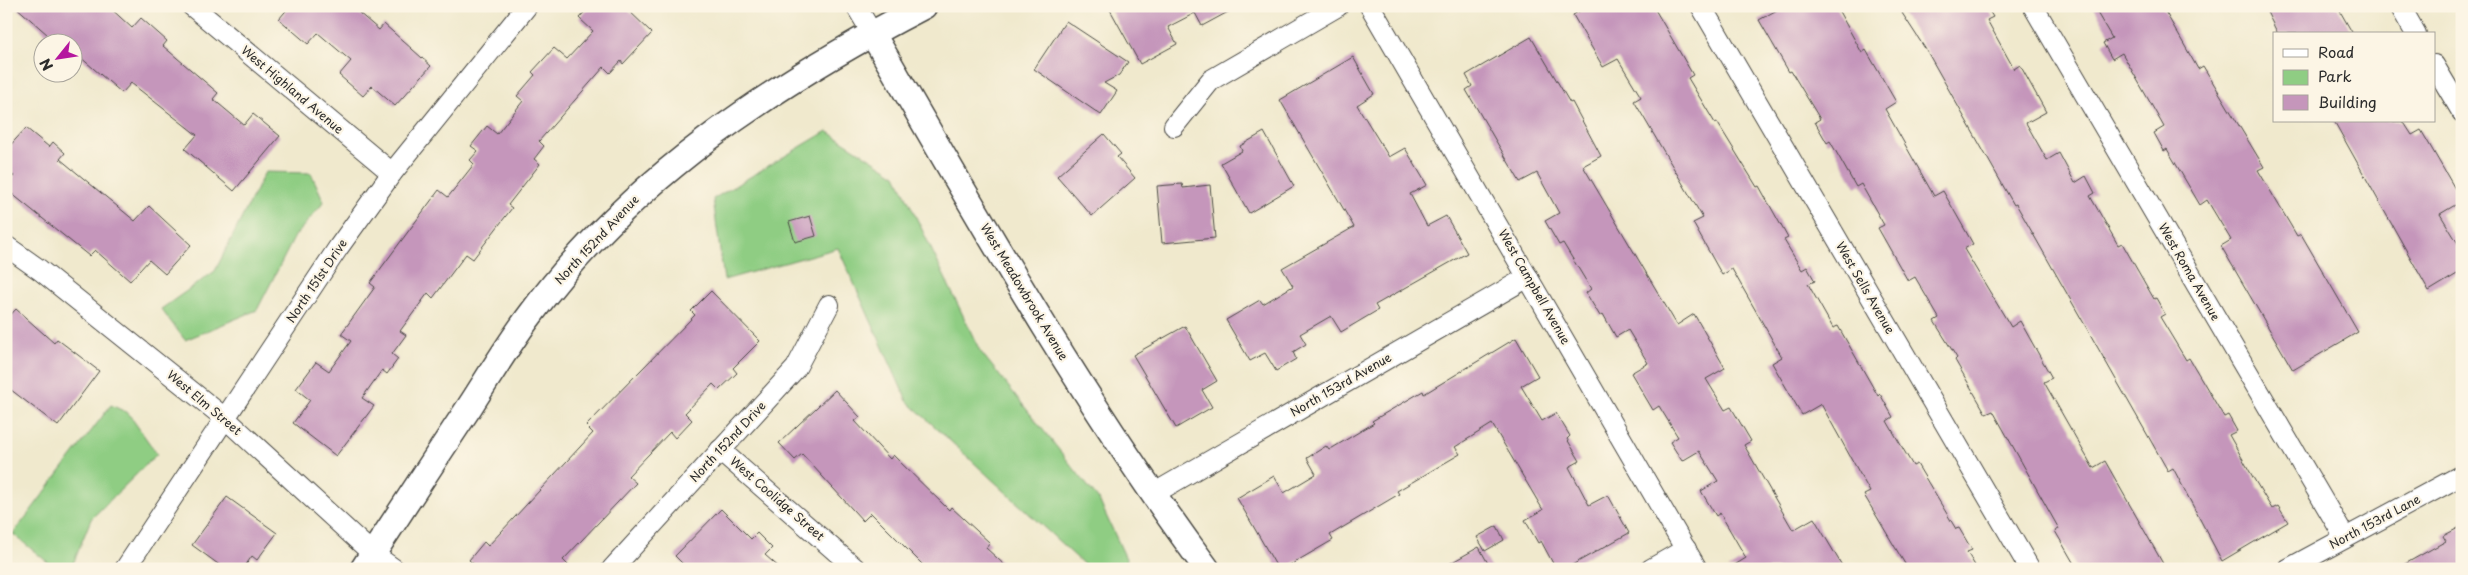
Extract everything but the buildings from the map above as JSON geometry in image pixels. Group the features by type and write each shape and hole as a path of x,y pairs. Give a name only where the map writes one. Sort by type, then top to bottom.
{"street":[{"name":"West Highland Avenue","path":"192,6 392,173"},
{"name":"North 151st Drive","path":"125,569 338,248 392,173 528,6"},
{"name":"West Meadowbrook Avenue","path":"856,6 1027,301 1153,494 1207,569"},
{"name":"North 152nd Avenue","path":"368,561 531,314 612,221 642,192 697,147 768,96 872,33 924,6"},
{"path":"1174,126 1211,80 1338,6"},
{"name":"West Campbell Avenue","path":"1370,6 1697,569"},
{"name":"West Sells Avenue","path":"1701,6 2030,569"},
{"name":"West Roma Avenue","path":"2032,6 2345,538"},
{"path":"2400,6 2415,32"},
{"path":"2436,68 2462,112"},
{"name":"West Elm Street","path":"6,246 40,270 226,419 368,561 394,569"},
{"name":"North 153rd Avenue","path":"1153,494 1528,277"},
{"name":"North 152nd Drive","path":"612,569 796,368 829,305"},
{"name":"West Coolidge Street","path":"720,450 856,569"},
{"name":"North 153rd Lane","path":"2288,569 2462,475"},
{"path":"1651,569 1686,549"}],"green space":[{"path":"827,131 896,175 980,351 1099,500 1128,563 1117,569 1089,569 907,401 838,248 724,280 713,199"},
{"path":"265,172 311,173 324,202 295,236 257,310 185,340 161,309 215,271"},
{"path":"111,405 128,413 157,454 91,519 71,569 56,569 13,534"}]}
